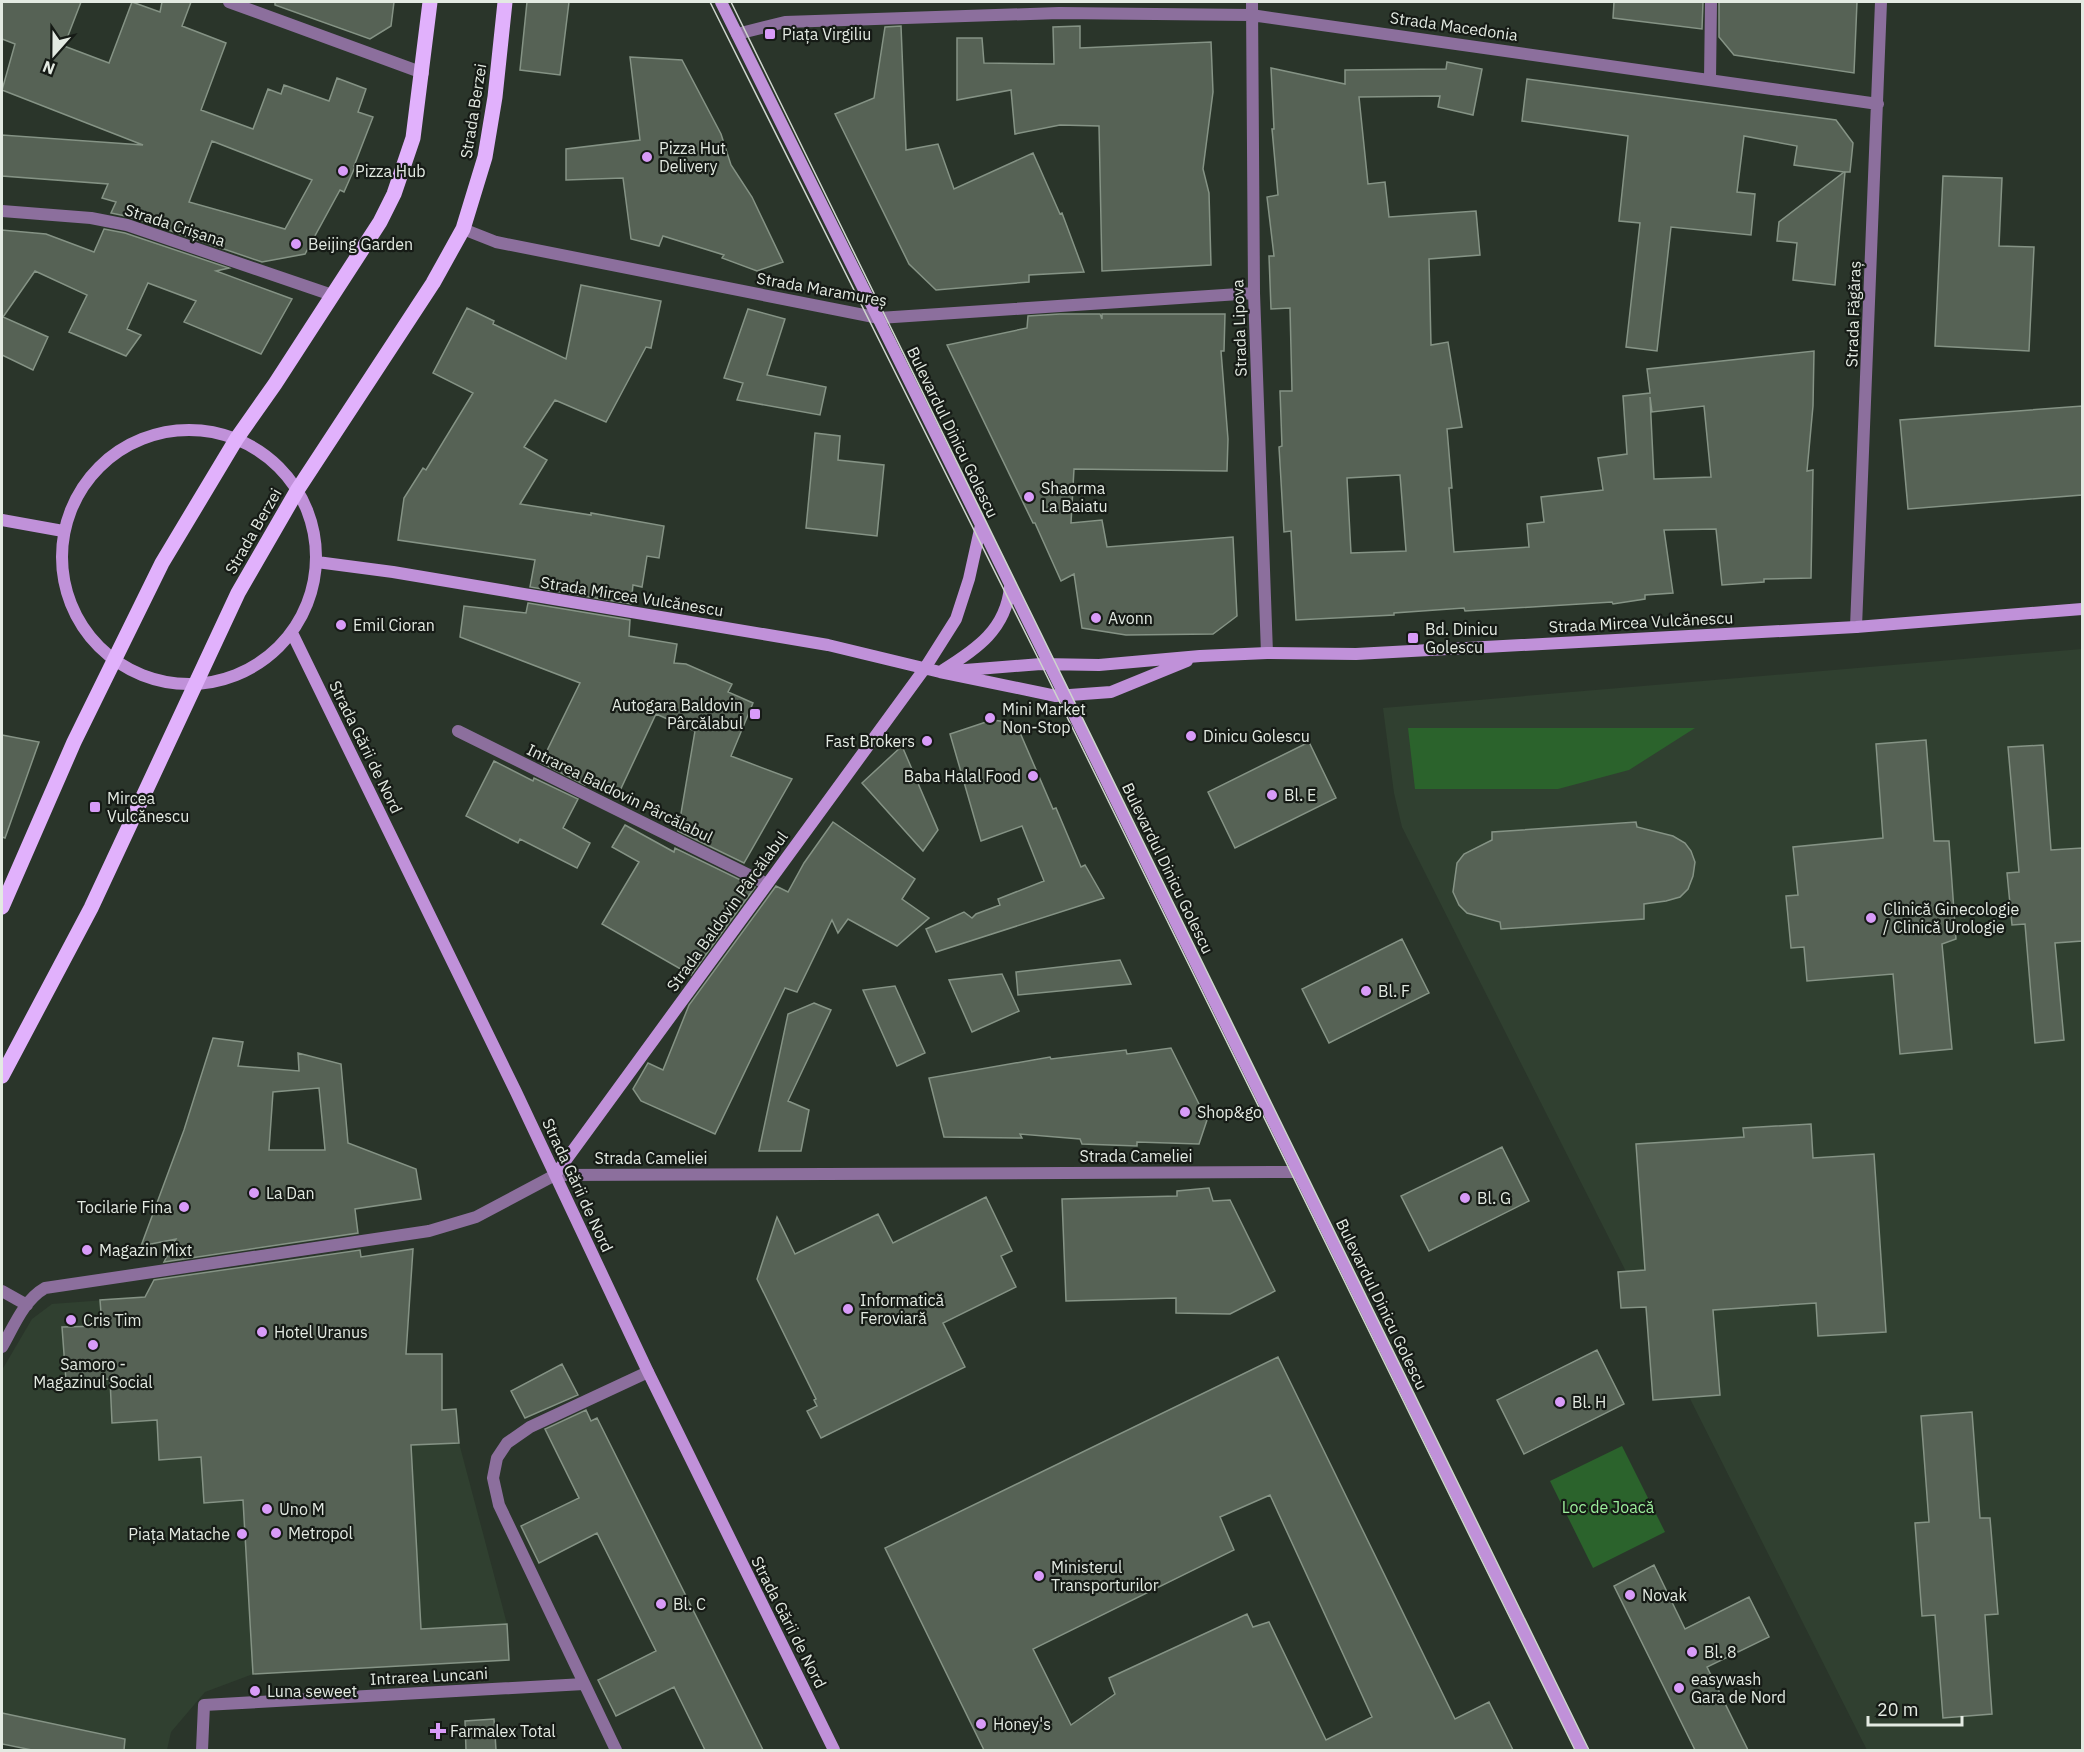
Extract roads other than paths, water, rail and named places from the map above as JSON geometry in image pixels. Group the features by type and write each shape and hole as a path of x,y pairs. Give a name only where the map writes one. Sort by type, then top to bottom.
{"main road":[{"path":"2,908 74,742 162,564 237,438 275,384 380,222 394,194 413,138 423,73 430,2"},
{"name":"Strada Berzei","path":"2,1076 91,908 238,593 298,489 433,283 463,229 485,157 495,98 505,2"},
{"name":"Bulevardul Dinicu Golescu","path":"721,2 981,525 1582,1750"},
{"path":"204,430 237,438 273,460 298,489 313,524 317,562 310,599 292,633 265,660 232,677 195,684 153,680 140,676 113,661 92,640 71,607 61,570 63,531 76,495 87,480 99,465 130,443 166,431 204,430"},
{"path":"2,520 63,531"},
{"name":"Strada Baldovin Pârcălabul","path":"555,1174 925,668 956,619 969,579 981,525"},
{"name":"Strada Mircea Vulcănescu","path":"317,562 416,576 828,645 1036,693 1065,696 1111,692 1200,656"},
{"path":"940,672 975,650 992,631 1009,599 1010,585"},
{"name":"Strada Mircea Vulcănescu","path":"940,672 1049,665 1099,665 1200,656 1267,653 1356,654 1856,627 2082,609"},
{"name":"Strada Gării de Nord","path":"292,633 555,1174 648,1372 834,1750"}],"street":[{"path":"229,2 423,73"},
{"name":"Strada Lipova","path":"1252,2 1254,293 1267,653"},
{"path":"1710,2 1710,80"},
{"name":"Strada Făgăraș","path":"1856,627 1881,2"},
{"name":"Strada Macedonia","path":"737,34 786,22 1058,7 1251,15 1878,104"},
{"name":"Strada Crișana","path":"2,211 91,218 127,225 332,295"},
{"name":"Strada Maramureș","path":"463,229 496,242 879,318 1254,293"},
{"name":"Intrarea Baldovin Pârcălabul","path":"458,731 767,884"},
{"name":"Strada Cameliei","path":"27,1305 35,1294 45,1288 61,1284 417,1233 450,1226 497,1207 555,1174 1298,1172"},
{"path":"2,1291 27,1305 2,1347"},
{"path":"616,1750 499,1505 493,1478 497,1458 507,1443 530,1427 648,1372"},
{"name":"Intrarea Luncani","path":"202,1750 204,1705 584,1684"}],"tram line":[{"path":"710,2 1041,664 1575,1750"},
{"path":"731,2 1589,1750"}],"place":[{"name":"Piața Virgiliu","path":"770,34"},
{"name":"Pizza Hut Delivery","path":"647,157"},
{"name":"Pizza Hub","path":"343,171"},
{"name":"Beijing Garden","path":"296,244"},
{"name":"Shaorma La Baiatu","path":"1029,497"},
{"name":"Avonn","path":"1096,618"},
{"name":"Emil Cioran","path":"341,625"},
{"name":"Bd. Dinicu Golescu","path":"1413,638"},
{"name":"Autogara Baldovin Pârcălabul","path":"755,714"},
{"name":"Mini Market Non-Stop","path":"990,718"},
{"name":"Dinicu Golescu","path":"1191,736"},
{"name":"Fast Brokers","path":"927,741"},
{"name":"Baba Halal Food","path":"1033,776"},
{"name":"Bl. E","path":"1272,795"},
{"name":"Mircea Vulcănescu","path":"95,807"},
{"name":"Clinică Ginecologie / Clinică Urologie","path":"1871,918"},
{"name":"Bl. F","path":"1366,991"},
{"name":"Shop&go","path":"1185,1112"},
{"name":"La Dan","path":"254,1193"},
{"name":"Bl. G","path":"1465,1198"},
{"name":"Tocilarie Fina","path":"184,1207"},
{"name":"Magazin Mixt","path":"87,1250"},
{"name":"Informatică Feroviară","path":"848,1309"},
{"name":"Cris Tim","path":"71,1320"},
{"name":"Hotel Uranus","path":"262,1332"},
{"name":"Samoro - Magazinul Social","path":"93,1345"},
{"name":"Bl. H","path":"1560,1402"},
{"name":"Uno M","path":"267,1509"},
{"name":"Metropol","path":"276,1533"},
{"name":"Piața Matache","path":"242,1534"},
{"name":"Ministerul Transporturilor","path":"1039,1576"},
{"name":"Novak","path":"1630,1595"},
{"name":"Bl. C","path":"661,1604"},
{"name":"Bl. 8","path":"1692,1652"},
{"name":"easywash Gara de Nord","path":"1679,1688"},
{"name":"Luna seweet","path":"255,1691"},
{"name":"Honey's","path":"981,1724"},
{"name":"Farmalex Total","path":"438,1731"}],"park label":[{"name":"Loc de Joacă","path":"1608,1507"}]}
